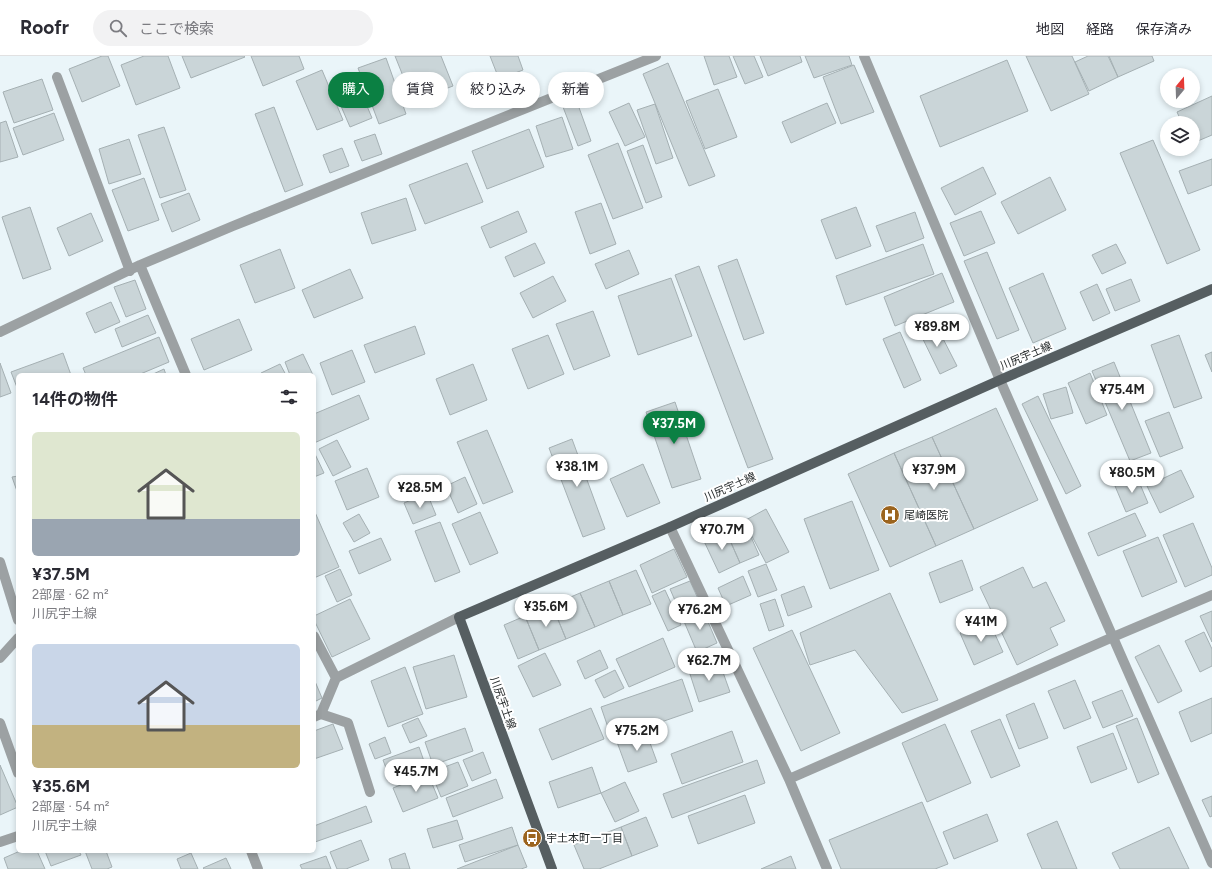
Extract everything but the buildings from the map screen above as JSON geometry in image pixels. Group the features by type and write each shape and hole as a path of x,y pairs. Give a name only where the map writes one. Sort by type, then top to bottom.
{"main road":[{"name":"川尻宇土線","path":"552,869 459,617 670,527 1000,380 1212,289"}],"street":[{"path":"0,332 140,266 233,226 656,56"},
{"path":"864,56 1000,380 1212,863"},
{"path":"57,78 130,271"},
{"path":"140,266 185,373"},
{"path":"670,527 790,779 827,869"},
{"path":"0,562 16,614"},
{"path":"790,779 1212,595"},
{"path":"370,792 348,723 317,716 336,678 459,617"},
{"path":"0,658 16,640"},
{"path":"316,640 336,678"},
{"path":"0,723 16,767"},
{"path":"0,842 16,837"},
{"path":"252,853 258,869"}],"place":[{"name":"尾崎医院","path":"890,515"},
{"name":"宇土本町一丁目","path":"532,838"}]}
